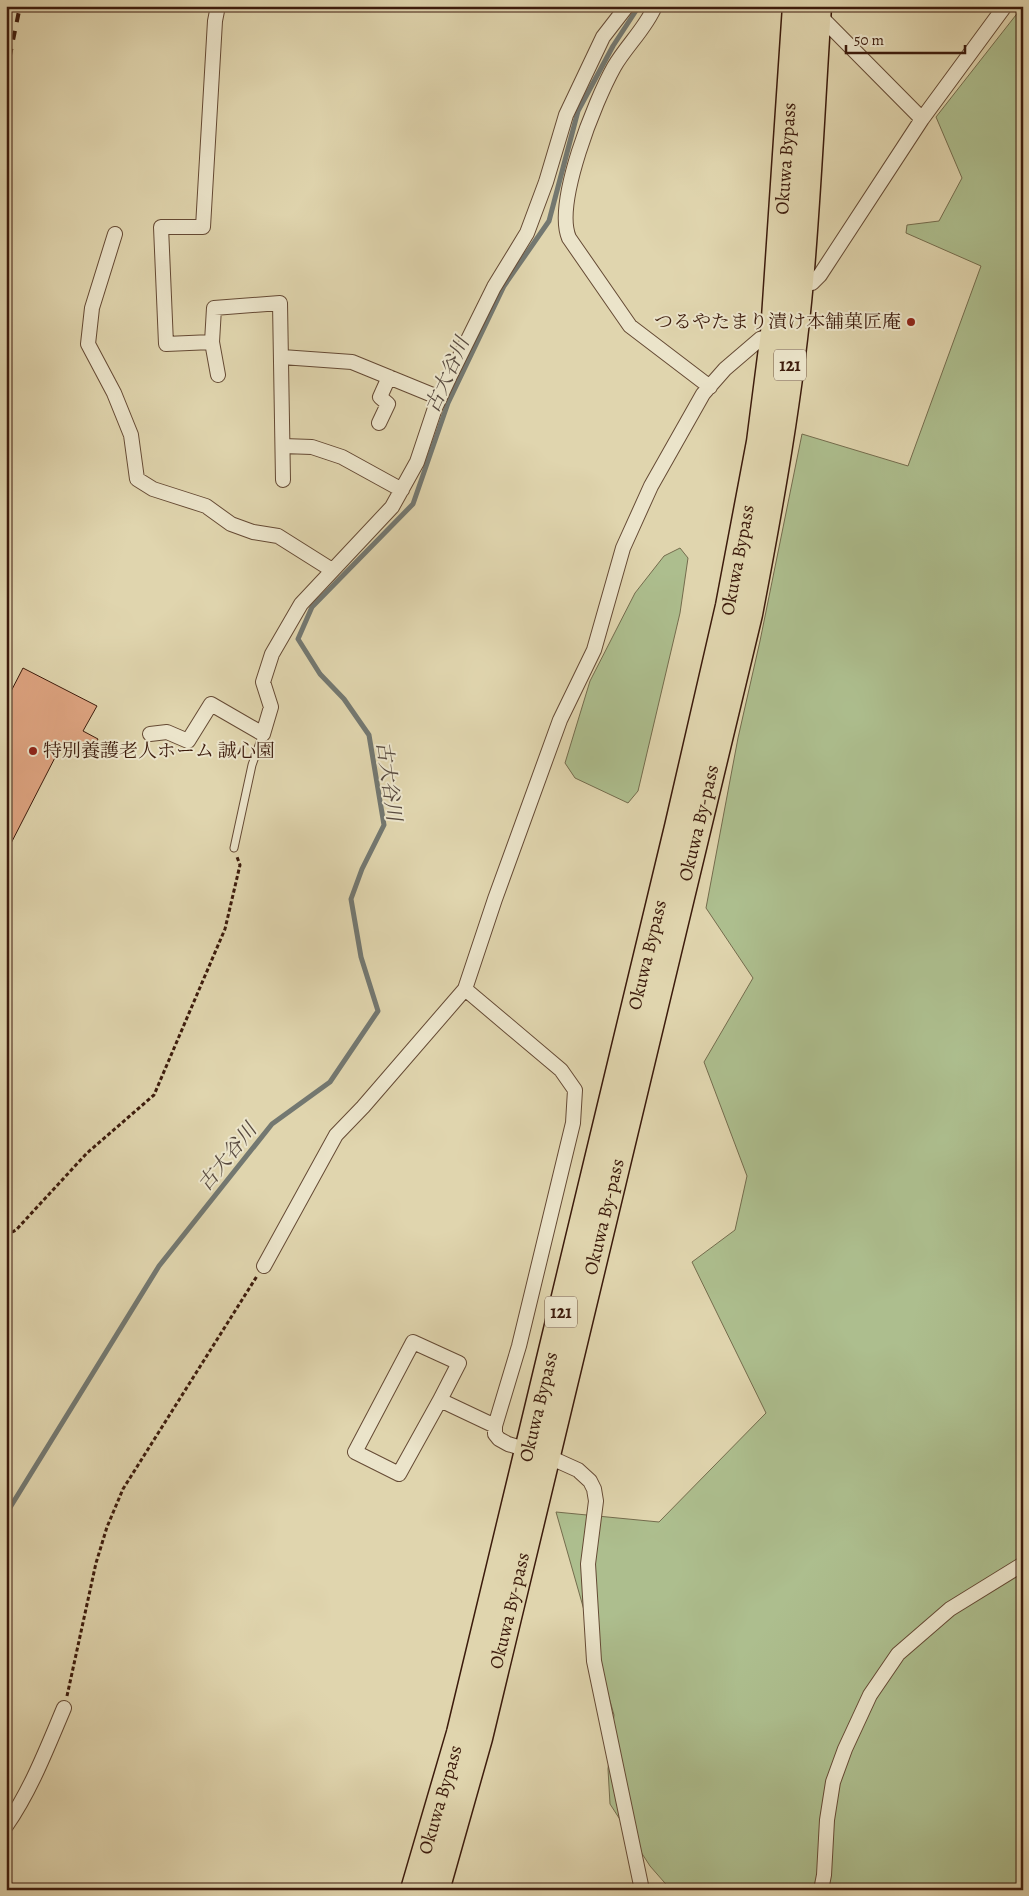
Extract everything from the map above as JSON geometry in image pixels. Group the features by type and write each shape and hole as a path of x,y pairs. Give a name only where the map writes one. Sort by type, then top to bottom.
{"highway":[{"name":"121","path":"784,335 800,282 821,8"},
{"name":"Okuwa Bypass","path":"414,1890 460,1733 537,1453 712,726 729,606 760,442 784,335 821,8"},
{"name":"Okuwa By-pass","path":"436,1890 479,1738 537,1453"}],"street":[{"path":"212,342 166,344 161,227 203,227 215,21 218,6"},
{"path":"150,734 167,732 188,741 211,704 263,734 271,707 263,682 272,654 302,604 392,507 402,490 417,462 440,398 494,287 527,233 546,182 566,115 603,37 627,6"},
{"path":"655,6 615,66 594,106 577,157 565,214 565,229 569,238 630,326 710,387"},
{"path":"800,282 812,283 820,275 922,119 1005,6"},
{"path":"821,8 922,119"},
{"path":"115,234 92,308 88,344 114,393 131,434 137,479 153,489 206,506 231,524 253,532 278,536 332,570"},
{"path":"218,375 212,342 214,308 280,302 283,480"},
{"path":"264,1266 336,1135 363,1107 465,989 495,899 560,720 594,650 623,548 651,486 703,394 726,369 760,339 784,335"},
{"path":"282,358 352,362 440,398"},
{"path":"379,423 388,404 380,397 390,377"},
{"path":"283,446 312,447 342,457 402,490"},
{"path":"465,989 562,1070 575,1090 573,1123 519,1346 495,1426 495,1434 499,1439 508,1444 537,1453 578,1470 590,1481 594,1489 596,1501 588,1564 594,1661 642,1890"},
{"path":"413,1342 459,1363 440,1400 399,1474 355,1452 413,1342"},
{"path":"440,1400 495,1426"},
{"path":"821,1890 824,1875 827,1820 833,1782 870,1694 898,1654 950,1608 1023,1564"},
{"path":"6,1826 15,1813 41,1762 64,1708"}],"lane":[{"path":"234,848 252,764 263,734"}],"path":[{"path":"6,1235 16,1230 87,1153 154,1095 225,929 240,866 234,848"},
{"path":"64,1708 96,1563 107,1527 123,1489 264,1266"}],"green space":[{"path":"1023,6 1023,1890 671,1890 650,1866 610,1804 608,1769 614,1715 556,1512 659,1522 766,1413 692,1262 735,1230 747,1176 704,1062 753,978 706,908 738,738 760,641 802,434 908,466 981,266 906,233 907,225 939,221 962,178 936,117"},
{"path":"680,548 688,558 680,613 638,791 628,803 575,778 565,763 590,681 635,593 664,556"}],"building":[{"name":"特別養護老人ホーム 誠心園","path":"23,668 97,706 83,731 98,739 89,757 62,744 6,853 6,701"}],"waterway":[{"name":"古大谷川","path":"6,1514 159,1266 272,1124 330,1082 378,1011 361,957 351,899 362,869 384,825 369,735 344,699 320,674 298,639 312,607 413,504 448,403 504,286 549,221 578,111 613,46 639,6"}],"railway":[{"path":"6,75 20,6"}],"place":[{"name":"つるやたまり漬け本舗菓匠庵","path":"911,322"},
{"name":"特別養護老人ホーム 誠心園","path":"33,751"}]}
